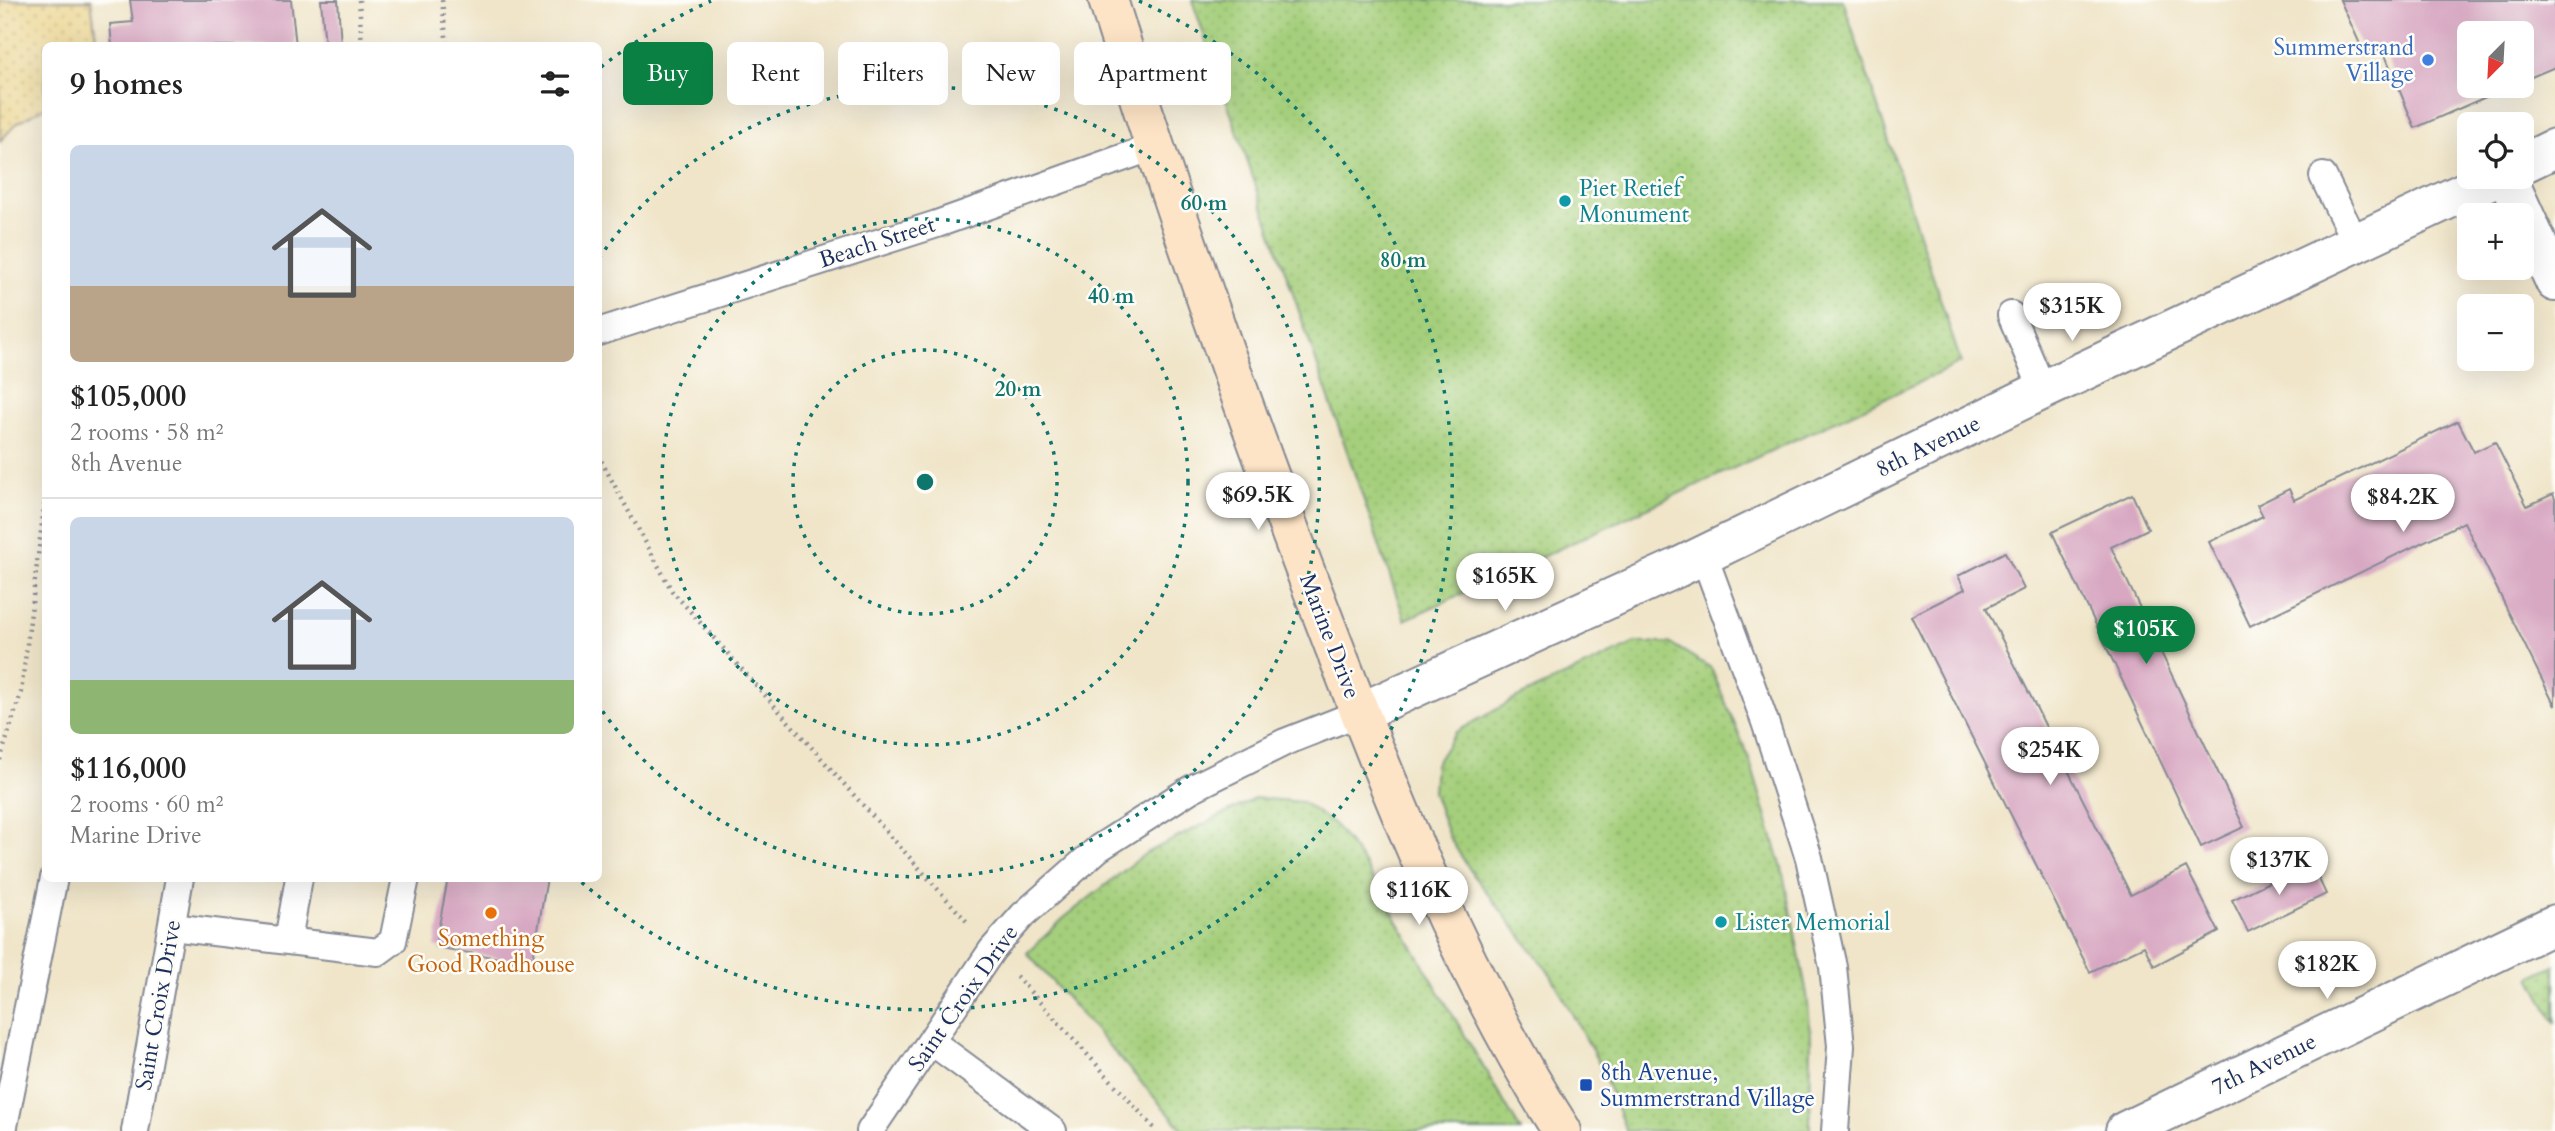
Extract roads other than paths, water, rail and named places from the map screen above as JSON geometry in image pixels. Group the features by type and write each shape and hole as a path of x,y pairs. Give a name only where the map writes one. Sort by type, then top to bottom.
{"main road":[{"name":"Marine Drive","path":"1108,0 1153,147 1260,455 1359,712 1461,948 1562,1131"}],"street":[{"path":"2534,158 2555,148"},
{"name":"8th Avenue","path":"1359,712 1703,555 2043,390 2471,189"},
{"path":"2512,189 2555,282"},
{"name":"7th Avenue","path":"2124,1131 2555,924"}],"lane":[{"name":"Beach Street","path":"602,331 937,224 1153,147"},
{"path":"2323,176 2356,244"},
{"path":"2011,315 2043,390"},
{"path":"1703,555 1765,722 1809,859 1833,967 1841,1046 1835,1131"},
{"name":"Saint Croix Drive","path":"870,1131 992,950 1023,915 1099,849 1191,789 1273,748 1359,712"},
{"path":"2,1131 53,882"},
{"name":"Saint Croix Drive","path":"135,1131 179,882"},
{"path":"288,940 298,882"},
{"path":"172,927 288,940 362,953 386,949 398,925 404,882"},
{"path":"932,1042 1053,1131"}],"place":[{"name":"Summerstrand Village","path":"2428,60"},
{"name":"Piet Retief Monument","path":"1565,201"},
{"name":"Something Good Roadhouse","path":"491,913"},
{"name":"Lister Memorial","path":"1721,922"},
{"name":"8th Avenue, Summerstrand Village","path":"1586,1085"}]}
